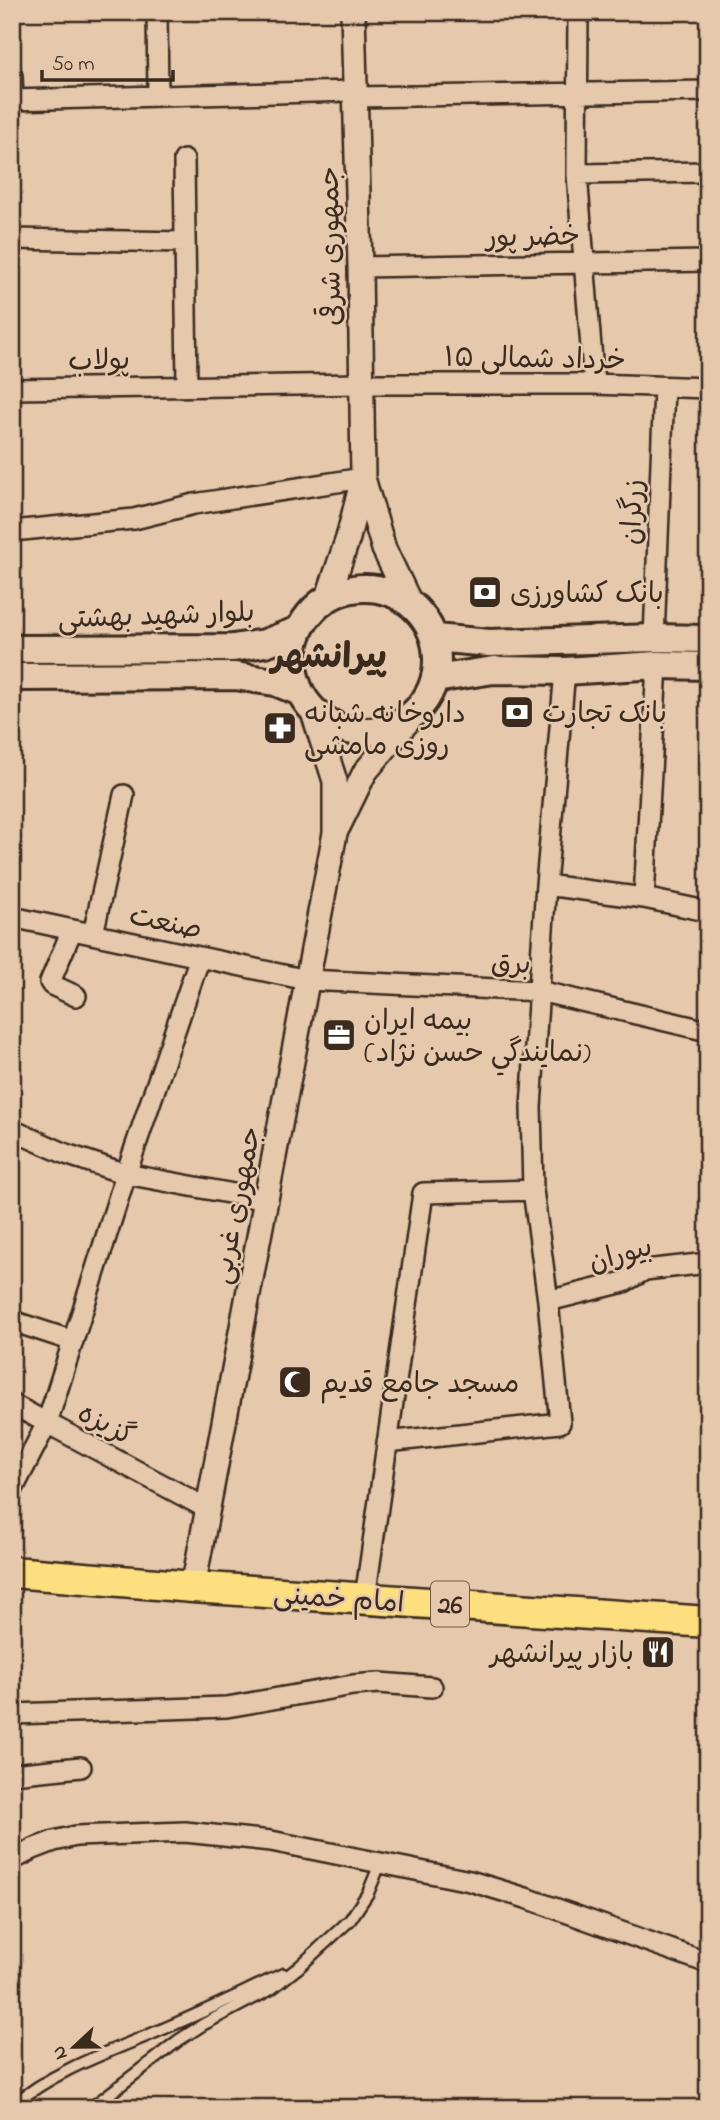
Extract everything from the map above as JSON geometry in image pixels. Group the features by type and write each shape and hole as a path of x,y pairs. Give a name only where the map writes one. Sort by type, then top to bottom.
{"main road":[{"path":"12,677 235,676 275,682 306,700 335,725 362,733 389,728 414,714 427,698 435,679 438,659 435,638 425,618 410,603 391,592 370,587 348,589 328,597 311,612 299,630 293,651 294,672 306,700"},
{"name":"بلوار شهید بهشتی","path":"12,649 233,648 265,643 299,630"},
{"path":"435,638 489,643 708,639"},
{"path":"435,679 494,670 565,671 657,665 708,666"},
{"name":"امام خمینی","path":"12,1572 708,1622"}],"street":[{"path":"157,12 158,96"},
{"name":"جمهوری شرقی","path":"353,12 363,478"},
{"path":"578,12 577,174 594,384"},
{"path":"12,76 13,100 158,96 708,91"},
{"path":"184,160 187,385"},
{"path":"577,174 708,172"},
{"path":"12,239 185,242"},
{"name":"خضر پور","path":"360,267 708,261"},
{"name":"۱۵ خرداد شمالی","path":"187,385 594,384 708,388"},
{"name":"پولاب","path":"12,389 187,385"},
{"name":"زرگران","path":"653,638 664,388"},
{"path":"12,531 134,519 194,504 363,478"},
{"path":"328,597 348,538 363,478"},
{"path":"363,478 384,549 410,603"},
{"path":"645,898 657,665"},
{"path":"387,1442 561,1423 533,1189 531,1107 546,885 565,671"},
{"path":"306,700 335,781 335,833"},
{"path":"335,833 365,772 414,714"},
{"path":"93,934 124,795"},
{"name":"جمهوری غربی","path":"193,1587 335,833"},
{"path":"546,885 645,898 701,910"},
{"name":"صنعت","path":"12,917 307,980"},
{"path":"72,930 50,982 76,996"},
{"path":"12,1405 47,1423 126,1174 200,957"},
{"name":"برق","path":"307,980 539,991 708,1031"},
{"path":"12,1130 66,1154 126,1174 266,1200"},
{"path":"365,1598 423,1193 533,1189"},
{"name":"بیوران","path":"548,1301 624,1282 645,1270 708,1263"},
{"path":"12,1321 73,1342"},
{"name":"گزیزه","path":"12,1491 47,1423 208,1509"},
{"path":"12,1714 227,1707 379,1683 432,1687"},
{"path":"12,1774 81,1767"},
{"path":"12,1860 33,1849 76,1836 185,1832 271,1841 441,1874 500,1889 708,1963"}],"lane":[{"path":"91,2108 179,2040 271,1989 299,1966 350,1920 369,1893 380,1864"},
{"path":"12,2106 80,2063 171,2026 299,1966"}],"place":[{"name":"بانک کشاورزی","path":"485,592"},
{"name":"بانک تجارت","path":"517,712"},
{"name":"داروخانه شبانه روزی مامشی","path":"280,728"},
{"name":"بيمه ايران (نمايندگي حسن نژاد)","path":"339,1035"},
{"name":"مسجد جامع قدیم","path":"295,1382"},
{"name":"بازار پیرانشهر","path":"658,1652"}],"district":[{"name":"پیرانشهر","path":"329,655"}]}
